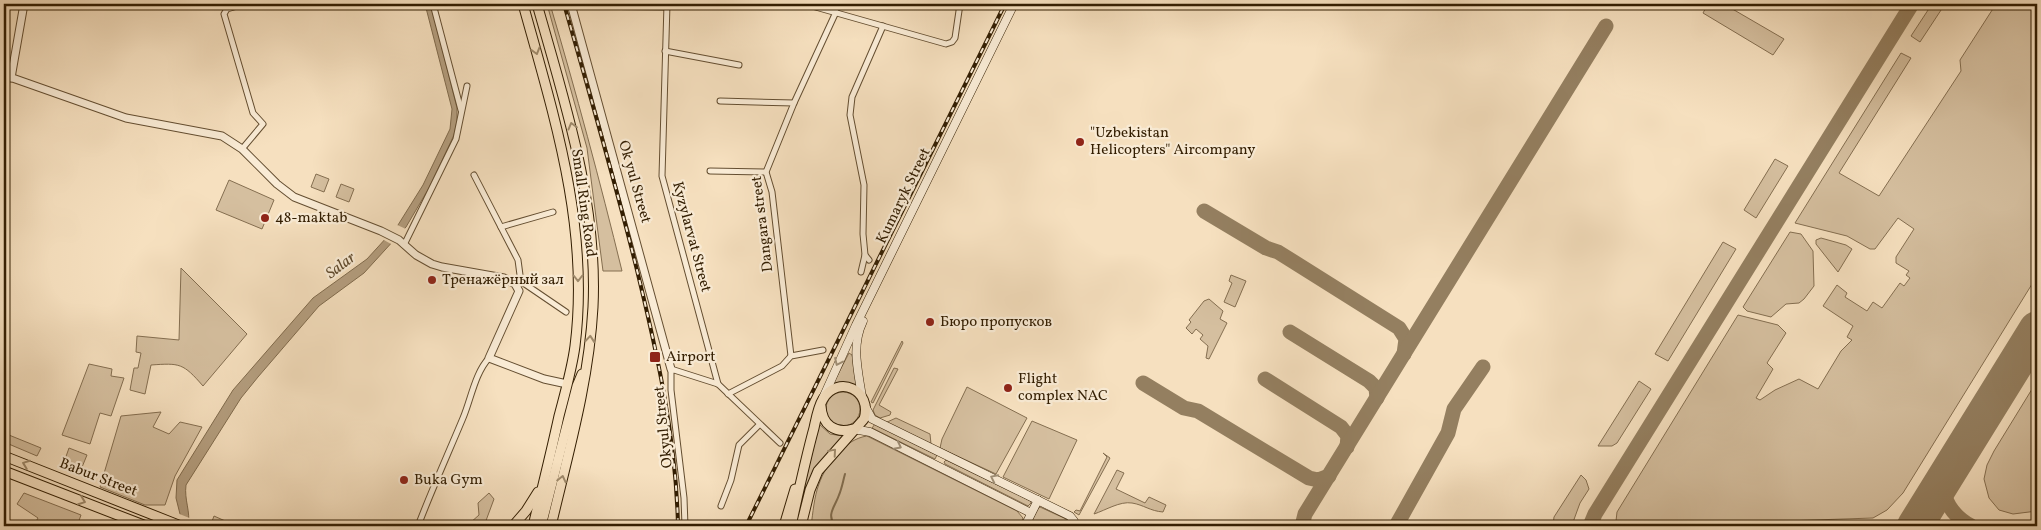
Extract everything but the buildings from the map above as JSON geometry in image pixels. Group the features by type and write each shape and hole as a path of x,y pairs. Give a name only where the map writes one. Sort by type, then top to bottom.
{"main road":[{"name":"Small Ring Road","path":"522,4 560,139 574,222 578,270 578,313 575,347 533,526"},
{"name":"Small Ring Road","path":"537,4 572,126 585,193 593,293 587,359 551,526"},
{"name":"Kumaryk Street","path":"791,526 807,453 822,401 856,325 1014,4"},
{"name":"Kumaryk Street","path":"866,408 862,397 855,353 860,326 1019,4"},
{"path":"541,526 580,386 567,384"},
{"path":"862,397 853,389 840,387 829,392 822,401 822,414 827,424 838,431 853,429 870,432 1031,513"},
{"path":"802,526 815,477 853,429 864,419 866,408"},
{"path":"866,408 872,419 1072,517 1075,526"},
{"path":"784,526 790,501 807,453"},
{"path":"937,466 943,453"},
{"name":"Babur Street","path":"4,456 181,526"},
{"name":"Babur Street","path":"4,471 145,526"},
{"path":"513,526 529,508 544,481"},
{"path":"1025,526 1038,500"},
{"path":"145,526 151,521 149,513"}],"street":[{"path":"24,4 7,77 133,120 218,134 242,149 277,184 294,197 385,232 416,255 442,267 504,278 517,283 566,312"},
{"path":"242,149 263,124 253,113 224,14 227,9 244,4"},
{"path":"434,4 462,113"},
{"path":"805,4 938,43 948,44 955,38 960,4"},
{"path":"571,5 667,5"},
{"name":"Ok yul Street","path":"571,5 671,369"},
{"name":"Kyzylarvat Street","path":"667,5 662,176 718,384"},
{"name":"Dangara street","path":"791,356 772,192 766,172 794,104 836,12"},
{"path":"861,272 867,258 864,185 850,114 852,96 883,26"},
{"path":"665,51 740,65"},
{"path":"402,243 456,139 467,86"},
{"path":"720,102 794,104"},
{"path":"710,171 766,172"},
{"path":"418,526 436,477 463,418 478,376 489,358 519,291 517,283 518,260 474,175"},
{"path":"501,227 553,212"},
{"path":"728,394 782,366 791,356 823,350"},
{"path":"489,358 544,380 567,384"},
{"name":"Okyul Street","path":"685,526 671,369 718,384 780,443"},
{"path":"721,506 731,480 740,445 759,425"}],"shaded area":[{"name":"Salar","path":"425,4 431,4 457,108 454,135 429,188 406,227 364,273 319,306 241,398 186,485 188,526 176,526 180,514 176,498 177,480 233,390 313,298 367,259 398,225 423,185 450,129 452,109"},
{"path":"547,4 550,4 569,70 622,271 603,271 587,148"},
{"path":"1708,4 1723,4 1784,39 1773,55 1703,13"},
{"path":"1932,4 1945,4 1920,42 1911,36"},
{"path":"1996,4 2037,4 2037,276 1903,493 1887,510 1873,518 1638,526 1617,525 1617,512 1738,315 1778,325 1786,333 1767,363 1773,369 1756,398 1760,400 1775,390 1799,379 1818,389 1841,351 1852,340 1847,337 1853,326 1823,306 1837,285 1847,293 1845,297 1867,311 1873,302 1882,308 1900,283 1904,286 1910,278 1906,275 1909,271 1896,263 1896,257 1914,229 1898,218 1875,249 1870,249 1847,236 1795,223 1901,53 1911,58 1839,173 1879,196 1961,71 1960,60"},
{"path":"1775,159 1788,166 1756,218 1744,210"},
{"path":"316,174 329,179 324,192 311,187"},
{"path":"229,180 274,200 262,229 216,210"},
{"path":"341,184 354,189 349,202 336,197"},
{"path":"1790,232 1801,234 1813,251 1814,286 1799,303 1786,304 1771,317 1747,311 1743,307"},
{"path":"1821,238 1846,245 1852,249 1838,272 1816,244 1816,240"},
{"path":"1723,242 1736,249 1668,361 1655,354"},
{"path":"181,268 247,334 203,386 191,373 180,366 161,364 151,365 145,394 130,390 134,368 138,368 141,353 136,352 137,336 179,340"},
{"path":"1231,275 1246,281 1235,307 1224,302 1232,283 1229,281"},
{"path":"1209,299 1223,311 1220,319 1227,323 1209,359 1206,358 1208,346 1200,339 1203,335 1196,329 1192,334 1186,328 1191,322 1189,320 1204,301"},
{"path":"902,341 903,343 873,403 871,402"},
{"path":"849,353 852,355 858,388 840,383 833,384"},
{"path":"89,364 112,369 111,376 124,378 111,416 100,413 90,444 62,435"},
{"path":"894,368 898,369 879,405 891,412 890,415 880,418 875,415 873,410"},
{"path":"1639,381 1651,389 1617,443 1612,446 1598,446"},
{"path":"2037,381 2037,511 2013,514 1999,510 1989,498 1984,479 1987,465 1994,451"},
{"path":"967,387 1027,418 996,474 940,448 942,439"},
{"path":"843,392 855,397 860,409 855,421 843,426 831,421 826,409 831,397"},
{"path":"161,412 153,427 169,434 180,422 202,427 175,476 165,505 145,505 100,487 121,416"},
{"path":"896,418 930,434 931,444 885,423"},
{"path":"1032,421 1077,440 1049,499 1003,477"},
{"path":"819,424 830,434 843,436 816,467 798,526 795,526"},
{"path":"875,424 937,455 935,459 872,428"},
{"path":"4,433 41,448 37,456 4,442"},
{"path":"867,436 1017,511 1023,518 1021,526 811,526 817,489 826,468 844,447 859,438"},
{"path":"69,448 87,455 80,472 63,465"},
{"path":"1103,453 1110,458 1079,515 1074,512 1076,510 1080,511 1107,457"},
{"path":"946,460 1031,501 1031,503 1028,506 945,464"},
{"path":"1117,470 1124,473 1116,489 1145,503 1149,497 1166,505 1163,512 1127,503 1094,514"},
{"path":"1581,475 1586,480 1589,489 1580,503 1572,525 1553,526 1554,517"},
{"path":"24,493 81,515 77,526 42,526 35,523 38,518 17,504"},
{"path":"489,493 494,499 484,526 472,526 473,524 470,523 479,515 478,503"},
{"path":"1040,507 1066,519 1070,526 1029,526 1037,509"},
{"path":"214,516 232,524 232,526 216,526 211,524"}],"pier":[{"path":"395,224 406,229 393,245 382,239"},
{"path":"177,513 192,519 191,526 174,526"}],"waterway":[{"path":"835,526 832,522 831,514 845,474"}],"taxiway":[{"path":"1590,526 1595,514 1912,4"},
{"path":"1302,526 1305,514 1606,26"},
{"path":"1204,211 1266,248 1278,252 1399,328 1406,339 1404,354"},
{"path":"1290,332 1369,381 1376,388 1377,398"},
{"path":"1396,526 1448,433 1454,409 1483,367"},
{"path":"1265,379 1341,427 1348,436 1347,447"},
{"path":"1143,383 1184,408 1198,411 1309,478 1318,480 1329,476"},
{"path":"1945,478 1944,493 1949,506 1959,518 1971,526"},
{"path":"1912,526 1925,510"}],"runway":[{"path":"1915,526 2037,329"}],"railway":[{"path":"564,4 619,200 651,330 674,460 678,526"},
{"path":"746,526 1005,4"}],"place":[{"name":"\"Uzbekistan Helicopters\" Aircompany","path":"1080,142"},
{"name":"48-maktab","path":"265,218"},
{"name":"Тренажёрный зал","path":"432,280"},
{"name":"Бюро пропусков","path":"930,322"},
{"name":"Airport","path":"655,357"},
{"name":"Flight complex NAC","path":"1008,388"},
{"name":"Buka Gym","path":"404,480"}]}
